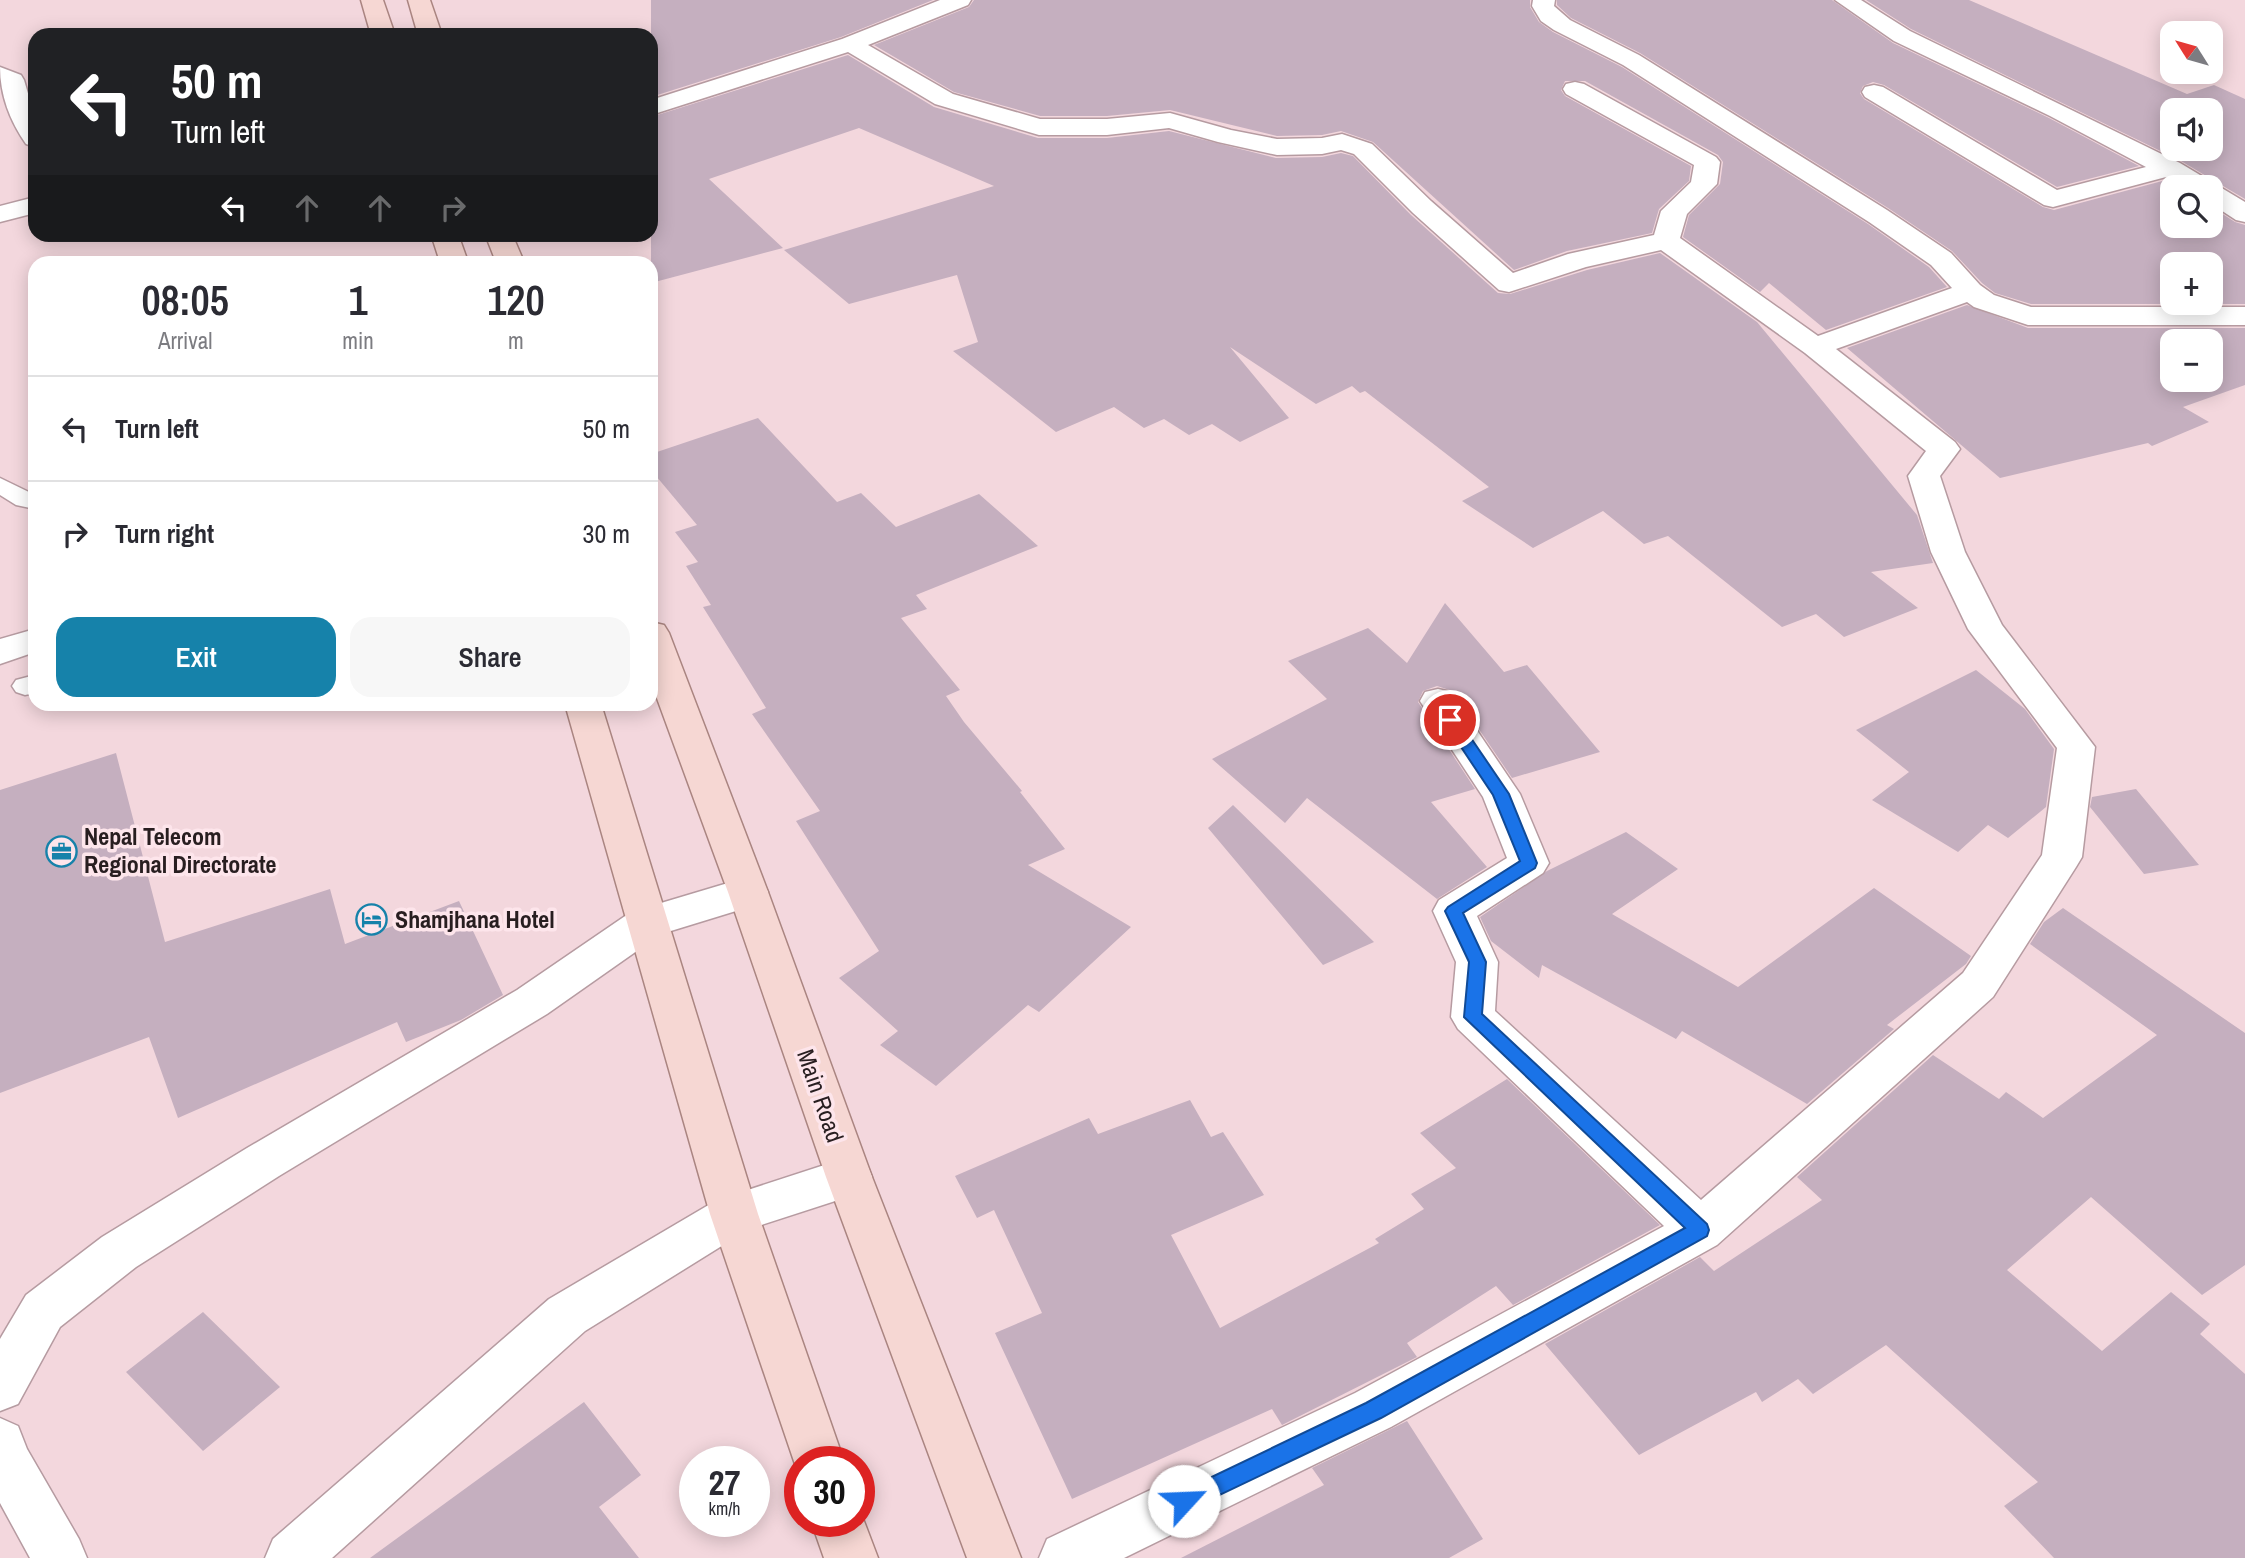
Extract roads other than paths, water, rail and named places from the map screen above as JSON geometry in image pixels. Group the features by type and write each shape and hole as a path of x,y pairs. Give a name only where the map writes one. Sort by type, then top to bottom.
{"main road":[{"path":"372,0 381,28"},
{"path":"419,0 428,28"},
{"name":"Main Road","path":"658,652 748,892 849,1177 994,1558"},
{"path":"585,711 734,1214 813,1446"},
{"path":"844,1537 851,1558"}],"street":[{"path":"658,106 850,44 960,0"},
{"path":"1544,0 1549,16 1562,25 1631,60 1856,201 1941,259 1984,301 2028,316 2245,316"},
{"path":"1850,3 1881,0"},
{"path":"1850,3 1902,36 2184,175"},
{"path":"850,44 944,99 1039,127 1107,127 1170,120 1227,137 1277,147 1322,146 1342,142 1363,149 1509,284 1578,260 1666,241 1815,347 1944,449 1924,476 1948,552 1986,629 2076,747 2062,857 1978,985 1700,1230 1373,1410 1066,1558"},
{"path":"0,74 12,80 20,113 28,127"},
{"path":"1575,89 1707,162 1704,184 1674,211 1666,241"},
{"path":"1874,92 2053,199 2171,168"},
{"path":"2223,200 2245,214"},
{"path":"0,214 28,207"},
{"path":"1815,347 1970,290"},
{"path":"0,652 28,642"},
{"path":"1438,701 1501,794 1529,863 1454,911 1477,962 1473,1017 1700,1230"},
{"path":"0,1387 43,1311 118,1252 532,1002 646,923 748,892"},
{"path":"292,1558 567,1315 734,1214 849,1177"},
{"path":"0,1443 1,1454 60,1558"}],"lane":[{"path":"0,485 28,500"},
{"path":"0,508 28,501"}],"place":[{"name":"Nepal Telecom Regional Directorate","path":"61,851"},
{"name":"Shamjhana Hotel","path":"372,920"}]}
